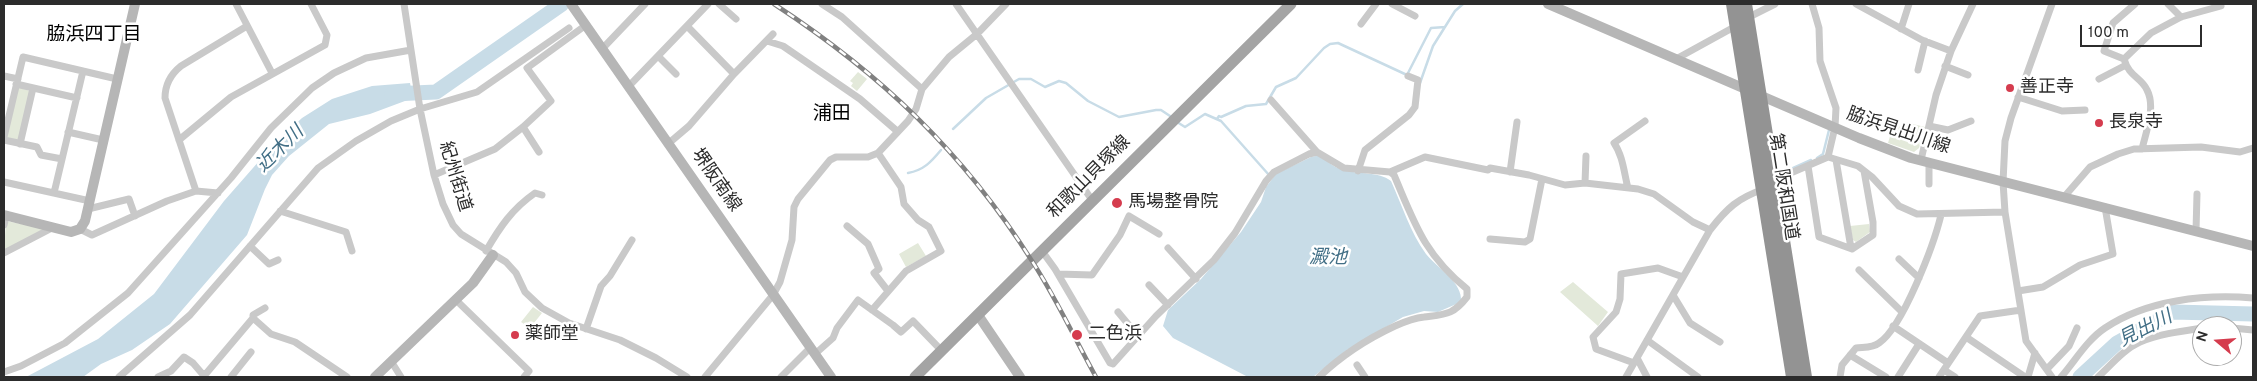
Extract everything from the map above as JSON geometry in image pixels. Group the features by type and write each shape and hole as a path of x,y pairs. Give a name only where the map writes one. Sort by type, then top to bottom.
{"highway":[{"name":"第二阪和国道","path":"1733,4 1743,16 1768,185 1793,377"},
{"name":"第二阪和国道","path":"1768,185 1805,377"}],"main road":[{"name":"和歌山貝塚線","path":"915,377 1290,4"}],"street":[{"path":"80,230 85,221 89,205 135,4"},
{"path":"236,4 272,73"},
{"path":"179,140 231,97 325,45 327,35 311,4"},
{"name":"紀州街道","path":"404,4 420,108 434,175 443,204 453,225 461,234 511,268 516,273 525,292 542,308 586,330 620,340 656,358 685,377"},
{"name":"堺阪南線","path":"571,4 604,48 831,377"},
{"path":"604,48 645,4"},
{"path":"629,86 708,4"},
{"path":"719,4 736,19"},
{"path":"822,4 842,17 922,88"},
{"path":"956,4 1092,200"},
{"path":"705,377 773,295 780,282 788,260 792,240 794,207 798,199 830,160 836,157 868,157 878,153 908,121 916,109 922,88 949,57 977,34 1006,4"},
{"path":"1361,24 1376,4"},
{"path":"1392,4 1415,16"},
{"name":"脇浜見出川線","path":"1548,4 1835,127 1925,161 2253,246"},
{"path":"1676,59 1743,16 1775,4"},
{"path":"1812,4 1819,28 1820,60 1836,108 1835,127 1828,157"},
{"path":"1856,4 1925,42 1950,51"},
{"path":"1901,29 1909,4"},
{"path":"1929,184 1925,161 1929,126 1950,51 1973,4"},
{"path":"2052,4 2018,97 2006,140 2003,182 2005,212 2026,341 2052,377"},
{"path":"2136,4 2113,23 2104,51 2125,62 2129,72 2147,89 2150,104 2142,149"},
{"path":"2168,4 2181,18"},
{"path":"2099,78 2125,62 2150,33 2181,18 2223,4"},
{"path":"434,175 495,149 523,127 551,101 527,68 583,21"},
{"path":"196,190 165,98 166,86 170,78 181,66 247,26"},
{"path":"687,26 734,74"},
{"path":"119,377 190,315 318,168 356,141 391,121 420,108 478,92 569,28"},
{"path":"669,143 689,126 734,74 773,34"},
{"path":"767,41 783,46 860,99 897,131"},
{"path":"1918,70 1925,42"},
{"path":"4,372 21,366 65,343 128,293 232,178 271,128 312,88 334,73 366,58 411,52"},
{"path":"62,160 41,155 37,148 4,139 23,56 117,79"},
{"path":"658,56 676,74"},
{"path":"1946,66 1968,75"},
{"path":"54,193 83,71"},
{"path":"4,76 33,88 77,98"},
{"path":"1358,171 1365,150 1409,115 1415,107 1418,80 1408,76"},
{"path":"20,144 33,88"},
{"path":"2018,97 2062,111 2085,110"},
{"path":"1271,100 1317,152"},
{"path":"1628,188 1621,164 1620,152 1614,142 1645,121"},
{"path":"1929,126 1948,130 1971,121"},
{"path":"1510,172 1517,122"},
{"path":"523,127 539,152"},
{"path":"68,132 103,140"},
{"path":"2064,197 2090,168 2118,154 2142,149 2201,147 2240,152 2253,148"},
{"path":"1042,251 1058,274 1110,363 1113,364 1226,246 1266,181 1274,172 1309,154 1317,152 1324,154 1344,168 1358,171 1390,172 1425,157 1488,170 1490,168 1510,172 1565,185 1585,183 1628,188 1654,194 1694,222 1710,230"},
{"path":"872,310 906,271 941,251 929,227 918,220 904,204 901,188 878,153"},
{"path":"1585,183 1586,156"},
{"path":"1626,377 1710,230 1726,209 1747,194 1828,157 1858,166 1872,177 1899,206 1917,214 1941,215 2005,212"},
{"path":"1836,160 1850,248"},
{"path":"1808,166 1819,237 1850,248 1873,235 1873,222 1864,171"},
{"path":"1319,377 1334,363 1369,339 1416,318 1448,314 1460,306 1468,297 1467,289 1438,262 1423,242 1394,176 1390,172"},
{"path":"1490,239 1525,242 1530,239 1542,180"},
{"path":"4,182 54,193 89,205 129,199 135,216"},
{"path":"4,219 71,232 80,230 92,235 196,190 218,192"},
{"path":"375,377 473,283 490,253 503,221 520,204 535,193 542,195"},
{"path":"2196,231 2197,194"},
{"path":"2018,291 2043,287 2080,265 2113,254 2105,207"},
{"path":"280,211 346,232 352,251"},
{"path":"1840,377 1842,366 1856,348 1874,346 1881,342 1893,326 1919,278 1935,238 1941,215"},
{"path":"1058,274 1092,275 1120,234 1129,216 1159,234"},
{"path":"847,226 868,244 878,269 874,274 888,291"},
{"path":"4,253 52,228"},
{"path":"586,330 601,286 610,276 632,240"},
{"path":"250,246 270,264 278,260"},
{"path":"1168,248 1196,278"},
{"path":"1899,259 1919,278"},
{"path":"1648,376 1636,360 1596,349 1593,337 1616,312 1620,299 1620,274 1658,268 1683,278"},
{"path":"1859,270 1901,312"},
{"path":"1149,285 1168,305"},
{"path":"1673,295 1690,323 1720,342"},
{"path":"2062,377 2087,345 2104,329 2137,312 2189,299 2218,297 2253,298"},
{"path":"456,300 530,371 524,377"},
{"path":"781,377 812,351 833,338 837,328 858,300 901,332 913,321 942,351"},
{"path":"158,377 171,371 184,357 193,363 205,377 253,318 253,315 265,308"},
{"path":"1939,377 1980,316 2021,310"},
{"path":"1118,312 1138,336"},
{"path":"978,315 1020,377"},
{"path":"253,318 271,334 295,342 347,377"},
{"path":"1893,326 1948,363"},
{"path":"2047,369 2069,346 2078,328"},
{"path":"2098,377 2123,354 2140,342 2192,330"},
{"path":"1966,337 2026,377 2035,353"},
{"path":"1647,340 1698,377"},
{"path":"1898,377 1919,344"},
{"path":"231,377 251,352"},
{"path":"1850,355 1886,377"},
{"path":"391,361 401,377"},
{"path":"1357,364 1365,377"},
{"path":"1944,370 1955,377"}],"green space":[{"path":"858,72 867,79 857,91 851,86 853,83 850,81"},
{"path":"18,87 30,91 19,142 6,138"},
{"path":"1905,122 1925,127 1919,148 1914,152 1888,143 1893,126 1903,127"},
{"path":"6,221 46,229 4,251"},
{"path":"1869,224 1870,232 1856,242 1853,240 1850,226"},
{"path":"918,243 926,256 906,267 899,254"},
{"path":"1573,282 1608,312 1598,326 1560,292"},
{"path":"533,307 542,313 530,328 521,322"}],"water":[{"path":"410,83 413,98 370,114 329,124 289,156 272,175 247,235 170,324 132,350 101,364 83,377 26,377 98,339 154,294 224,201 274,144 302,118 332,99 372,86"},
{"name":"澱池","path":"1320,155 1340,169 1375,174 1391,181 1420,246 1431,260 1454,282 1461,295 1461,302 1438,312 1424,311 1403,317 1347,350 1313,377 1248,377 1173,338 1163,326 1168,310 1201,279 1241,232 1261,202 1266,187 1276,174 1311,157"}],"waterway":[{"name":"近木川","path":"392,94 436,92 562,4"},
{"path":"1420,83 1433,46 1455,11 1463,4"},
{"path":"1217,119 1219,116 1221,117 1246,106 1266,104 1276,87 1296,78 1330,44 1338,43 1407,75 1431,28 1445,27"},
{"path":"953,129 986,98 1019,79 1031,79 1045,87 1059,81 1066,83 1088,101 1119,117 1156,110 1161,110 1170,116"},
{"path":"1177,122 1185,127 1205,114 1221,121 1269,175"},
{"path":"1817,158 1823,154 1829,130"},
{"path":"908,173 927,165 941,150"},
{"path":"1791,169 1811,160"},
{"name":"見出川","path":"2080,377 2117,343 2173,312 2253,314"}],"railway":[{"path":"774,4 850,58 884,87 948,150 978,185 1032,261 1096,377"}],"place":[{"name":"善正寺","path":"2010,88"},
{"name":"長泉寺","path":"2099,123"},
{"name":"馬場整骨院","path":"1117,203"},
{"name":"薬師堂","path":"515,335"},
{"name":"二色浜","path":"1077,335"}],"district":[{"name":"脇浜四丁目","path":"94,36"},
{"name":"浦田","path":"832,115"}]}
